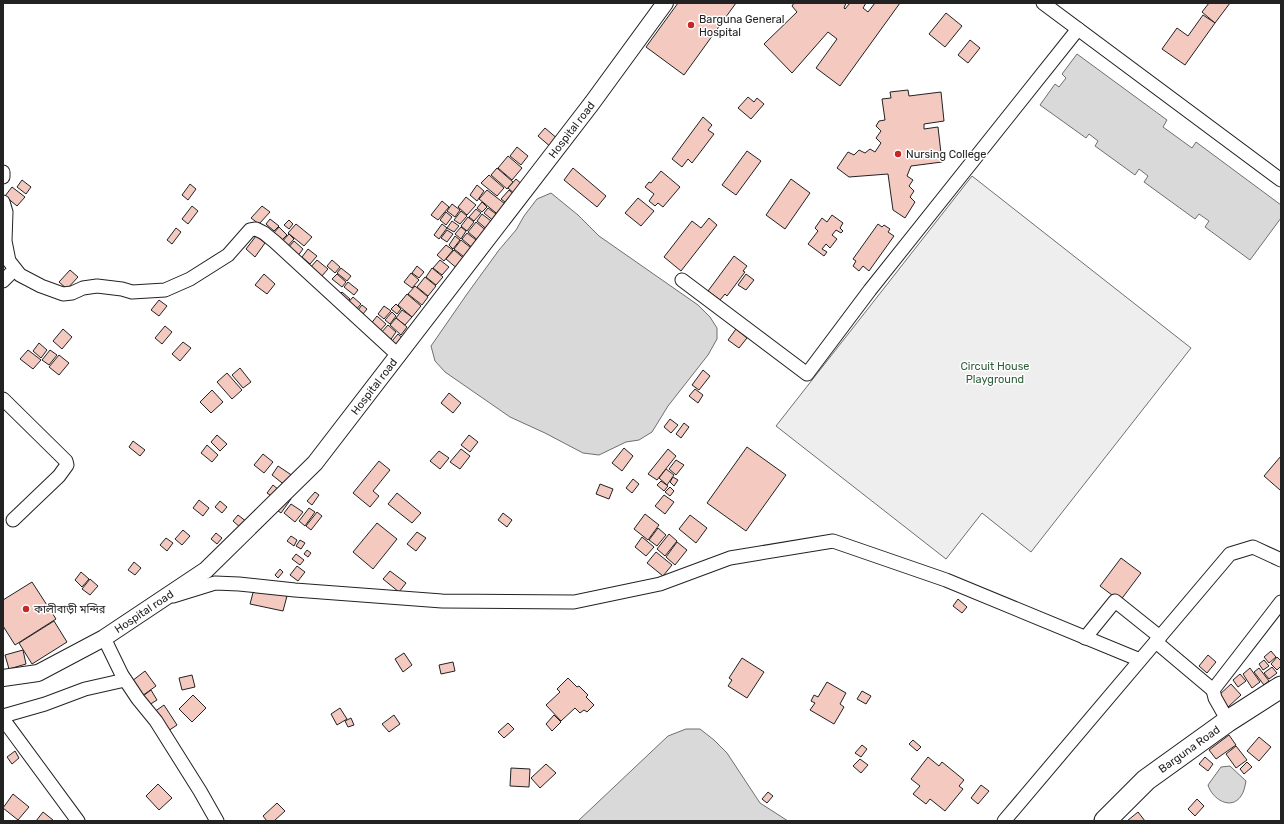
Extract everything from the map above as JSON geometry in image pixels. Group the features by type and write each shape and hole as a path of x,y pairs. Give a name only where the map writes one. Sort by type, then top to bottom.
{"main road":[{"name":"Barguna Road","path":"1105,821 1146,780 1228,721 1281,687"}],"street":[{"name":"Hospital road","path":"3,678 38,673 105,642 162,599 206,570 315,464 587,110 665,3"},
{"path":"1043,3 1281,180"},
{"path":"682,280 807,374 870,290 1078,29"},
{"path":"3,172 3,177"},
{"path":"3,202 6,212 5,241 10,261 15,269 20,275 54,292 63,294 97,286 122,289 132,292 165,290 190,279 228,255 250,230 256,229 275,242 399,356"},
{"path":"3,281 15,269"},
{"path":"3,399 66,461 67,465 59,476 13,520"},
{"path":"162,599 215,583 442,601 574,602 660,584 730,558 833,541 946,580 1140,660"},
{"path":"1004,821 1230,554 1254,547 1281,560"},
{"path":"1085,638 1115,601 1213,690 1215,698 1228,721"},
{"path":"1213,690 1281,602"},
{"path":"105,642 138,700 156,721 217,821"},
{"path":"3,716 45,704 85,689 124,677"},
{"path":"3,719 78,821"}],"green space":[{"name":"Circuit House Playground","path":"972,176 1191,348 1031,552 982,513 946,559 776,426"}],"shaded area":[{"path":"1077,54 1167,120 1163,127 1192,148 1196,142 1281,205 1281,218 1250,260 1205,227 1209,221 1199,214 1195,219 1144,182 1148,176 1139,169 1135,175 1095,146 1098,141 1089,134 1086,138 1040,105 1055,84 1059,87 1066,78 1062,74"},
{"path":"551,193 578,215 599,236 698,305 710,317 717,328 717,339 708,355 668,406 652,432 639,440 626,442 599,455 583,453 510,417 445,372 435,361 431,346 467,294 499,250 516,230 524,216 537,199"},
{"path":"686,729 700,729 714,740 727,753 760,803 788,821 578,821 668,736"},
{"path":"1230,766 1246,781 1244,791 1241,796 1232,803 1227,803 1213,795 1208,785 1221,767"}],"building":[{"name":"Barguna General Hospital","path":"678,3 736,3 684,75 646,47"},
{"path":"794,3 846,3 845,9 850,3 866,3 863,8 868,12 875,3 900,3 840,86 816,68 837,39 828,32 792,73 764,44 797,12 792,6"},
{"path":"1209,3 1230,3 1215,23 1202,12"},
{"path":"946,13 962,26 945,47 929,34"},
{"path":"1203,15 1215,23 1185,65 1162,49 1177,28 1188,36"},
{"path":"970,40 980,48 968,63 958,55"},
{"name":"Nursing College","path":"908,90 909,96 941,92 944,121 924,124 924,129 938,127 942,162 911,166 907,176 913,180 909,186 914,191 910,197 915,202 905,218 893,210 888,174 849,177 837,168 848,152 854,155 859,150 865,153 870,149 875,152 881,143 876,138 881,131 876,126 879,121 885,120 882,99 891,98 890,92"},
{"path":"748,97 754,102 757,98 764,104 751,119 738,108"},
{"path":"703,117 712,125 708,130 714,134 692,163 688,159 682,167 672,159"},
{"path":"545,128 559,140 552,148 538,136"},
{"path":"517,147 528,156 521,165 510,156"},
{"path":"747,151 761,161 736,195 722,185"},
{"path":"508,156 522,168 512,180 498,168"},
{"path":"497,168 513,182 507,189 491,175"},
{"path":"573,168 606,196 597,207 564,180"},
{"path":"661,171 680,187 663,207 658,203 655,206 649,201 654,194 645,187 649,182 651,183"},
{"path":"489,175 504,188 497,196 481,183"},
{"path":"516,179 525,187 517,196 508,188"},
{"path":"791,179 810,193 785,229 766,215"},
{"path":"22,180 31,187 26,194 17,187"},
{"path":"190,184 196,189 188,200 182,195"},
{"path":"477,185 484,191 477,201 470,195"},
{"path":"12,187 25,197 17,206 5,196"},
{"path":"487,190 509,207 501,217 479,199"},
{"path":"509,190 517,197 510,206 501,199"},
{"path":"466,197 476,205 467,215 458,207"},
{"path":"638,198 654,211 641,226 625,213"},
{"path":"442,201 449,207 438,220 431,215"},
{"path":"482,202 487,207 482,212 477,208"},
{"path":"452,204 460,210 455,217 447,211"},
{"path":"192,206 198,211 188,224 182,219"},
{"path":"262,206 270,212 259,224 251,218"},
{"path":"488,208 500,217 495,222 484,213"},
{"path":"476,209 481,213 474,221 469,217"},
{"path":"461,211 467,216 460,224 454,220"},
{"path":"446,212 452,217 446,225 440,220"},
{"path":"482,214 495,224 489,231 477,221"},
{"path":"832,215 843,223 840,228 843,231 841,233 836,230 832,235 837,239 830,248 826,244 822,249 827,252 824,256 808,244 818,231 815,228 822,218 827,222"},
{"path":"468,217 474,222 467,231 461,226"},
{"path":"709,218 717,225 681,271 664,257 692,221 701,228"},
{"path":"270,219 279,226 274,231 266,224"},
{"path":"289,220 293,224 289,229 284,225"},
{"path":"452,221 459,226 454,232 447,228"},
{"path":"476,222 488,232 480,242 468,232"},
{"path":"296,224 312,237 304,246 288,233"},
{"path":"442,224 447,228 439,239 434,235"},
{"path":"878,224 882,227 884,225 890,229 888,232 894,236 869,271 863,266 859,271 853,266 856,261 853,259"},
{"path":"279,227 287,235 281,241 273,234"},
{"path":"461,227 466,231 461,239 455,234"},
{"path":"176,228 181,232 172,244 167,240"},
{"path":"447,230 453,234 447,242 441,238"},
{"path":"467,233 480,243 475,250 462,239"},
{"path":"289,234 294,239 286,248 280,244"},
{"path":"256,236 265,243 255,257 246,249"},
{"path":"455,236 460,240 453,249 449,245"},
{"path":"461,240 475,251 468,260 454,249"},
{"path":"294,241 303,249 297,257 287,249"},
{"path":"446,245 453,250 444,261 437,255"},
{"path":"308,249 317,256 310,264 302,257"},
{"path":"454,250 467,261 459,270 446,259"},
{"path":"734,256 747,266 743,271 745,272 727,296 725,294 720,300 708,291"},
{"path":"317,260 328,269 321,277 310,268"},
{"path":"332,260 340,267 335,273 327,266"},
{"path":"440,260 449,267 442,275 433,268"},
{"path":"417,266 424,272 419,278 412,273"},
{"path":"341,268 351,276 347,281 337,273"},
{"path":"432,268 443,277 436,285 426,277"},
{"path":"70,270 78,277 67,289 59,282"},
{"path":"411,273 419,280 412,288 404,282"},
{"path":"264,274 275,284 267,294 255,285"},
{"path":"337,274 346,282 342,287 332,279"},
{"path":"746,274 754,280 746,290 738,285"},
{"path":"425,277 436,286 428,296 417,287"},
{"path":"348,282 358,290 354,295 344,287"},
{"path":"415,286 428,297 422,305 408,294"},
{"path":"342,292 350,299 346,304 337,297"},
{"path":"407,294 421,306 412,317 398,305"},
{"path":"353,297 361,304 354,312 346,305"},
{"path":"159,300 167,306 159,316 151,310"},
{"path":"396,304 401,309 397,314 391,309"},
{"path":"362,305 367,309 363,314 358,310"},
{"path":"384,306 391,311 384,319 378,314"},
{"path":"402,310 412,317 405,325 396,318"},
{"path":"392,312 396,316 390,324 385,320"},
{"path":"377,316 386,324 378,333 370,325"},
{"path":"396,318 407,327 401,335 390,325"},
{"path":"388,325 396,332 389,342 380,334"},
{"path":"165,326 172,332 162,344 155,338"},
{"path":"63,329 72,337 62,349 53,341"},
{"path":"736,329 747,338 739,348 728,340"},
{"path":"398,334 406,341 400,348 392,341"},
{"path":"183,342 191,348 180,361 172,354"},
{"path":"39,343 47,350 41,358 33,351"},
{"path":"28,350 41,360 33,369 20,359"},
{"path":"50,350 57,355 49,365 42,360"},
{"path":"59,355 69,363 59,375 49,367"},
{"path":"240,368 251,382 243,388 232,375"},
{"path":"703,370 710,376 699,390 692,385"},
{"path":"227,373 242,390 232,399 217,382"},
{"path":"695,389 703,395 698,403 689,396"},
{"path":"212,390 223,402 211,413 200,402"},
{"path":"449,393 461,403 453,413 441,403"},
{"path":"670,419 678,425 671,433 664,427"},
{"path":"684,423 689,427 681,438 676,434"},
{"path":"217,435 227,444 220,451 211,442"},
{"path":"469,435 478,442 470,452 461,445"},
{"path":"133,441 145,450 140,456 129,447"},
{"path":"207,445 218,455 212,462 201,453"},
{"path":"747,447 786,475 746,531 707,503"},
{"path":"624,448 633,456 622,471 612,463"},
{"path":"461,449 470,456 460,469 450,462"},
{"path":"668,449 676,456 657,480 648,474"},
{"path":"439,451 449,458 440,469 430,461"},
{"path":"263,454 273,462 264,473 254,465"},
{"path":"1281,456 1281,489 1280,490 1264,476"},
{"path":"676,460 684,465 676,475 669,469"},
{"path":"379,461 390,470 373,491 379,496 370,507 353,493"},
{"path":"278,466 293,476 286,486 272,475"},
{"path":"666,469 674,475 667,485 659,478"},
{"path":"673,477 678,480 674,486 670,482"},
{"path":"633,479 639,484 632,493 626,488"},
{"path":"661,481 668,486 664,491 657,485"},
{"path":"600,484 613,489 609,499 596,494"},
{"path":"273,485 279,490 273,497 267,493"},
{"path":"670,487 674,491 670,496 665,492"},
{"path":"315,492 319,495 312,505 307,501"},
{"path":"397,493 421,513 412,523 388,504"},
{"path":"285,494 291,499 281,513 274,508"},
{"path":"664,495 674,502 665,514 655,506"},
{"path":"199,500 209,508 203,516 193,508"},
{"path":"220,501 227,507 222,513 215,507"},
{"path":"291,504 303,512 295,522 284,513"},
{"path":"309,508 315,512 305,526 299,521"},
{"path":"317,512 322,516 311,530 306,526"},
{"path":"503,513 512,520 507,527 498,520"},
{"path":"645,514 659,525 648,540 634,529"},
{"path":"238,515 247,522 242,529 233,521"},
{"path":"690,515 707,528 696,543 679,529"},
{"path":"377,523 397,539 373,569 353,552"},
{"path":"658,528 666,535 657,546 649,540"},
{"path":"183,530 190,536 182,545 175,539"},
{"path":"417,532 426,538 416,551 407,544"},
{"path":"216,533 222,538 217,544 211,539"},
{"path":"669,534 677,541 665,556 657,549"},
{"path":"291,536 297,540 294,546 287,541"},
{"path":"642,537 654,547 646,556 635,547"},
{"path":"166,538 173,543 167,551 160,545"},
{"path":"300,540 305,543 301,549 296,546"},
{"path":"677,542 687,550 675,565 666,557"},
{"path":"307,550 311,553 308,557 304,554"},
{"path":"656,552 672,565 663,576 647,563"},
{"path":"296,554 304,560 300,565 292,559"},
{"path":"1121,558 1141,573 1120,601 1100,586"},
{"path":"134,562 141,568 135,575 128,570"},
{"path":"297,566 305,572 298,581 290,575"},
{"path":"280,569 283,572 278,578 275,575"},
{"path":"390,571 406,583 399,592 383,579"},
{"path":"81,572 89,579 82,587 75,580"},
{"path":"90,579 98,586 90,595 82,589"},
{"name":"কালীবাড়ী মন্দির","path":"32,582 56,619 15,645 3,626 3,600"},
{"path":"254,589 287,596 283,611 250,604"},
{"path":"958,599 967,607 962,613 953,606"},
{"path":"54,621 67,642 32,664 19,643"},
{"path":"23,650 26,664 9,669 5,655"},
{"path":"1271,651 1276,657 1269,663 1264,657"},
{"path":"404,653 412,665 403,672 395,659"},
{"path":"1208,655 1216,662 1207,673 1199,666"},
{"path":"1277,657 1281,661 1281,666 1277,670 1271,664"},
{"path":"742,658 764,672 747,698 728,686 732,680 729,678"},
{"path":"1264,660 1269,666 1263,670 1259,664"},
{"path":"453,662 455,671 441,674 439,665"},
{"path":"1272,667 1277,673 1269,679 1264,673"},
{"path":"1250,668 1260,682 1252,688 1243,674"},
{"path":"1259,668 1269,681 1264,685 1254,672"},
{"path":"145,671 156,686 142,696 132,681"},
{"path":"1240,674 1246,681 1238,687 1233,680"},
{"path":"192,675 195,687 182,690 179,678"},
{"path":"568,678 588,695 586,697 594,705 587,712 584,710 580,713 575,708 561,721 546,705 560,692 557,689"},
{"path":"827,682 846,693 840,704 844,707 834,724 810,710 815,703 811,701 814,695 818,697"},
{"path":"1231,684 1241,695 1228,707 1218,696"},
{"path":"151,690 157,700 149,705 143,696"},
{"path":"862,691 871,696 866,704 857,699"},
{"path":"193,695 206,708 192,722 179,709"},
{"path":"164,705 177,725 168,731 154,712"},
{"path":"340,708 347,719 337,725 331,714"},
{"path":"394,715 400,724 389,732 382,724"},
{"path":"554,715 561,722 552,731 546,724"},
{"path":"351,718 354,725 348,727 345,721"},
{"path":"508,723 514,729 504,738 498,732"},
{"path":"1229,735 1236,745 1216,759 1209,750"},
{"path":"1259,737 1271,747 1259,761 1247,751"},
{"path":"913,740 921,747 917,751 909,744"},
{"path":"862,745 867,749 861,757 855,753"},
{"path":"1236,746 1247,760 1236,768 1226,754"},
{"path":"15,751 19,758 12,764 7,757"},
{"path":"928,757 939,766 942,762 964,780 959,786 963,789 945,811 930,799 926,804 913,794 920,786 911,779"},
{"path":"1205,757 1213,764 1208,771 1199,764"},
{"path":"860,759 868,765 861,773 853,766"},
{"path":"1247,762 1252,767 1244,774 1240,769"},
{"path":"546,764 556,773 540,788 531,778"},
{"path":"511,768 530,769 529,787 510,786"},
{"path":"158,784 172,798 159,810 146,796"},
{"path":"981,785 989,791 978,804 971,798"},
{"path":"768,792 773,796 767,803 762,799"},
{"path":"13,794 29,807 18,820 3,808"},
{"path":"1197,799 1204,806 1195,816 1188,809"},
{"path":"277,803 285,811 274,821 267,821 263,816"},
{"path":"43,812 53,820 36,821"},
{"path":"1138,812 1145,821 1127,821"}],"place":[{"name":"Barguna General Hospital","path":"691,25"},
{"name":"Nursing College","path":"898,154"},
{"name":"কালীবাড়ী মন্দির","path":"26,609"}]}
